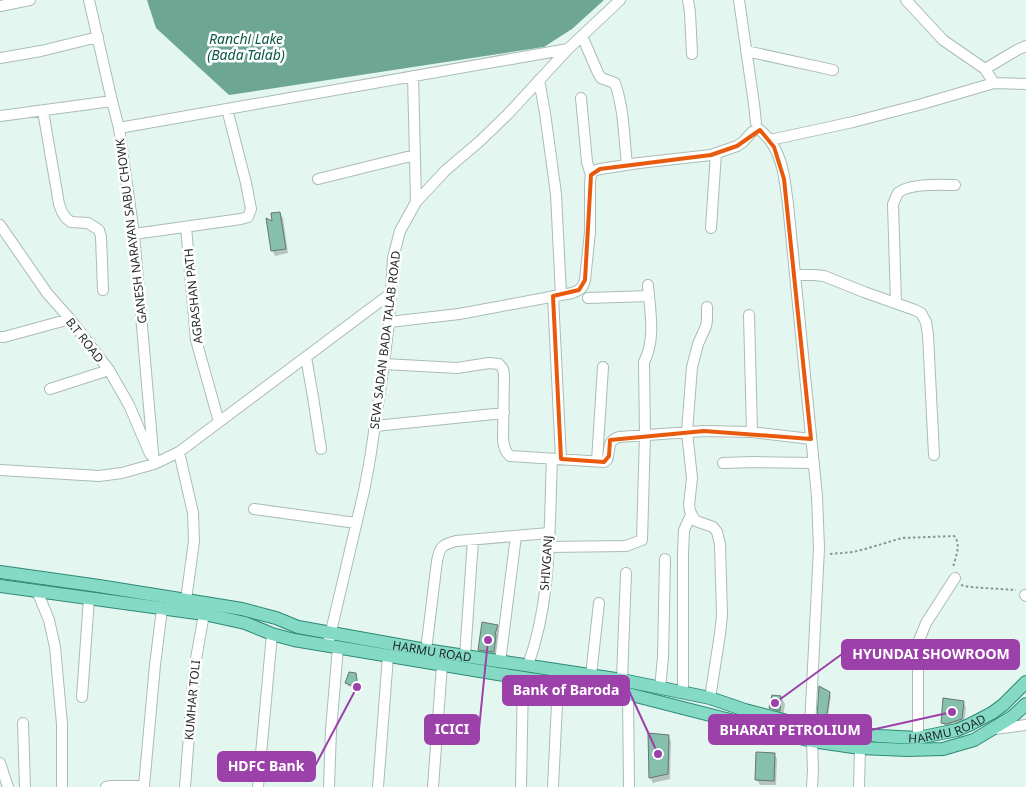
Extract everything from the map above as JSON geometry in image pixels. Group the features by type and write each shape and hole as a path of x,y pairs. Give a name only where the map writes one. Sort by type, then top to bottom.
{"main road":[{"name":"HARMU ROAD","path":"0,572 242,609 276,618 298,627 426,650 622,680 710,698 745,710 810,727 879,736 918,738 957,730 992,713 1026,682"},
{"name":"HARMU ROAD","path":"0,586 204,614 245,623 272,634 294,640 628,694 812,741 860,748 943,749 974,740 1012,717 1026,704"},
{"path":"976,721 981,736"}],"street":[{"path":"0,6 30,0"},
{"name":"GANESH NARAYAN SABU CHOWK","path":"89,0 119,128 134,234 154,464"},
{"name":"SEVA SADAN BADA TALAB ROAD","path":"329,787 333,647 331,632 364,491 384,364 393,258 400,230 416,202 446,170 480,142 568,49 620,0"},
{"path":"688,0 692,54"},
{"path":"739,0 756,129 770,140 780,159 796,275 817,496 819,555 810,727"},
{"path":"906,0 943,40 984,69 994,83"},
{"path":"582,36 601,78 615,83 621,105 627,165"},
{"path":"0,58 41,51 98,37"},
{"path":"984,69 1026,46"},
{"path":"119,128 568,49"},
{"path":"746,51 833,70"},
{"path":"413,76 416,202"},
{"name":"SHIVGANJ","path":"528,665 539,630 547,580 549,533 557,459 556,194 539,80"},
{"path":"770,140 853,122 994,83 1026,84"},
{"path":"389,322 459,314 572,293 583,287 590,232 591,175 587,162 581,98"},
{"path":"0,116 112,101"},
{"path":"134,234 248,217 251,209 246,183 227,109"},
{"path":"43,111 62,212 71,222 88,223 99,230 101,237 103,290"},
{"path":"591,175 593,171 600,168 711,155 737,146 756,129"},
{"path":"710,228 716,153"},
{"path":"318,179 415,155"},
{"path":"896,303 893,204 897,194 904,189 913,187 954,185"},
{"name":"B.T ROAD","path":"0,225 47,293 70,319 109,370 129,405 154,464"},
{"name":"AGRASHAN PATH","path":"186,227 196,340 219,422"},
{"path":"796,275 824,276 921,313 926,322 928,334 934,455"},
{"path":"548,546 626,546 642,540 645,436 644,362 650,346 651,320 648,290 588,298"},
{"path":"0,470 99,476 122,473 154,464 179,452 390,294"},
{"path":"707,307 708,320 698,344 692,367 687,432 692,478 689,505 691,515 696,521 713,527 717,532 720,544 722,615 710,698"},
{"path":"749,315 752,432"},
{"path":"0,337 70,319"},
{"path":"306,357 321,449"},
{"path":"384,364 457,368 489,363 499,364 503,369 504,375 503,440 506,453 510,456 604,462 607,460 613,439 704,431 752,432 812,439"},
{"path":"597,461 603,367"},
{"path":"50,390 109,370"},
{"path":"375,426 504,413"},
{"path":"179,452 193,513 194,541 186,600"},
{"path":"723,463 814,463"},
{"path":"254,509 356,523"},
{"path":"683,692 684,530 691,515"},
{"path":"426,650 437,561 440,549 444,545 456,541 549,533"},
{"path":"500,662 516,536"},
{"path":"465,656 473,540"},
{"path":"660,688 663,658 665,559"},
{"path":"622,680 626,573"},
{"path":"918,738 918,643 926,623 956,578"},
{"path":"37,591 49,620 55,647 62,724 62,787"},
{"path":"82,697 89,598"},
{"path":"591,675 599,603"},
{"path":"106,787 144,786 162,609"},
{"name":"KUMHAR TOLI","path":"185,787 194,670 204,614"},
{"path":"258,787 272,634"},
{"path":"378,787 388,656"},
{"path":"434,787 442,665"},
{"path":"521,787 523,678"},
{"path":"553,787 558,683"},
{"path":"628,694 629,787"},
{"path":"23,723 25,787"},
{"path":"994,729 1026,725"},
{"path":"812,741 812,787"},
{"path":"859,787 860,748"},
{"path":"0,764 8,787"}],"path":[{"path":"819,555 853,552 902,538 954,536 958,544 953,572 958,583 963,586 1013,589 1025,595"}],"highlighted area":[{"path":"760,130 774,147 784,179 811,439 704,431 610,440 609,456 604,462 561,459 553,296 579,290 585,280 591,175 600,169 711,155 737,146"}],"water":[{"name":"Ranchi Lake (Bada Talab)","path":"147,0 604,0 572,29 544,47 229,95 156,28"}],"building":[{"path":"280,212 286,249 271,251 266,218 272,221 271,213"},
{"path":"482,622 498,625 495,634 494,652 478,650"},
{"path":"349,672 356,673 356,687 345,683"},
{"path":"819,686 830,692 826,721 817,718"},
{"path":"772,695 781,696 780,711 769,708"},
{"path":"943,698 964,701 962,719 947,724 941,723"},
{"path":"648,733 669,735 668,774 649,778"},
{"path":"756,752 775,753 774,781 755,780"}],"place":[{"name":"ICICI","path":"488,640"},
{"name":"HDFC Bank","path":"357,687"},
{"name":"HYUNDAI SHOWROOM","path":"775,703"},
{"name":"BHARAT PETROLIUM","path":"952,712"},
{"name":"Bank of Baroda","path":"658,754"}]}
